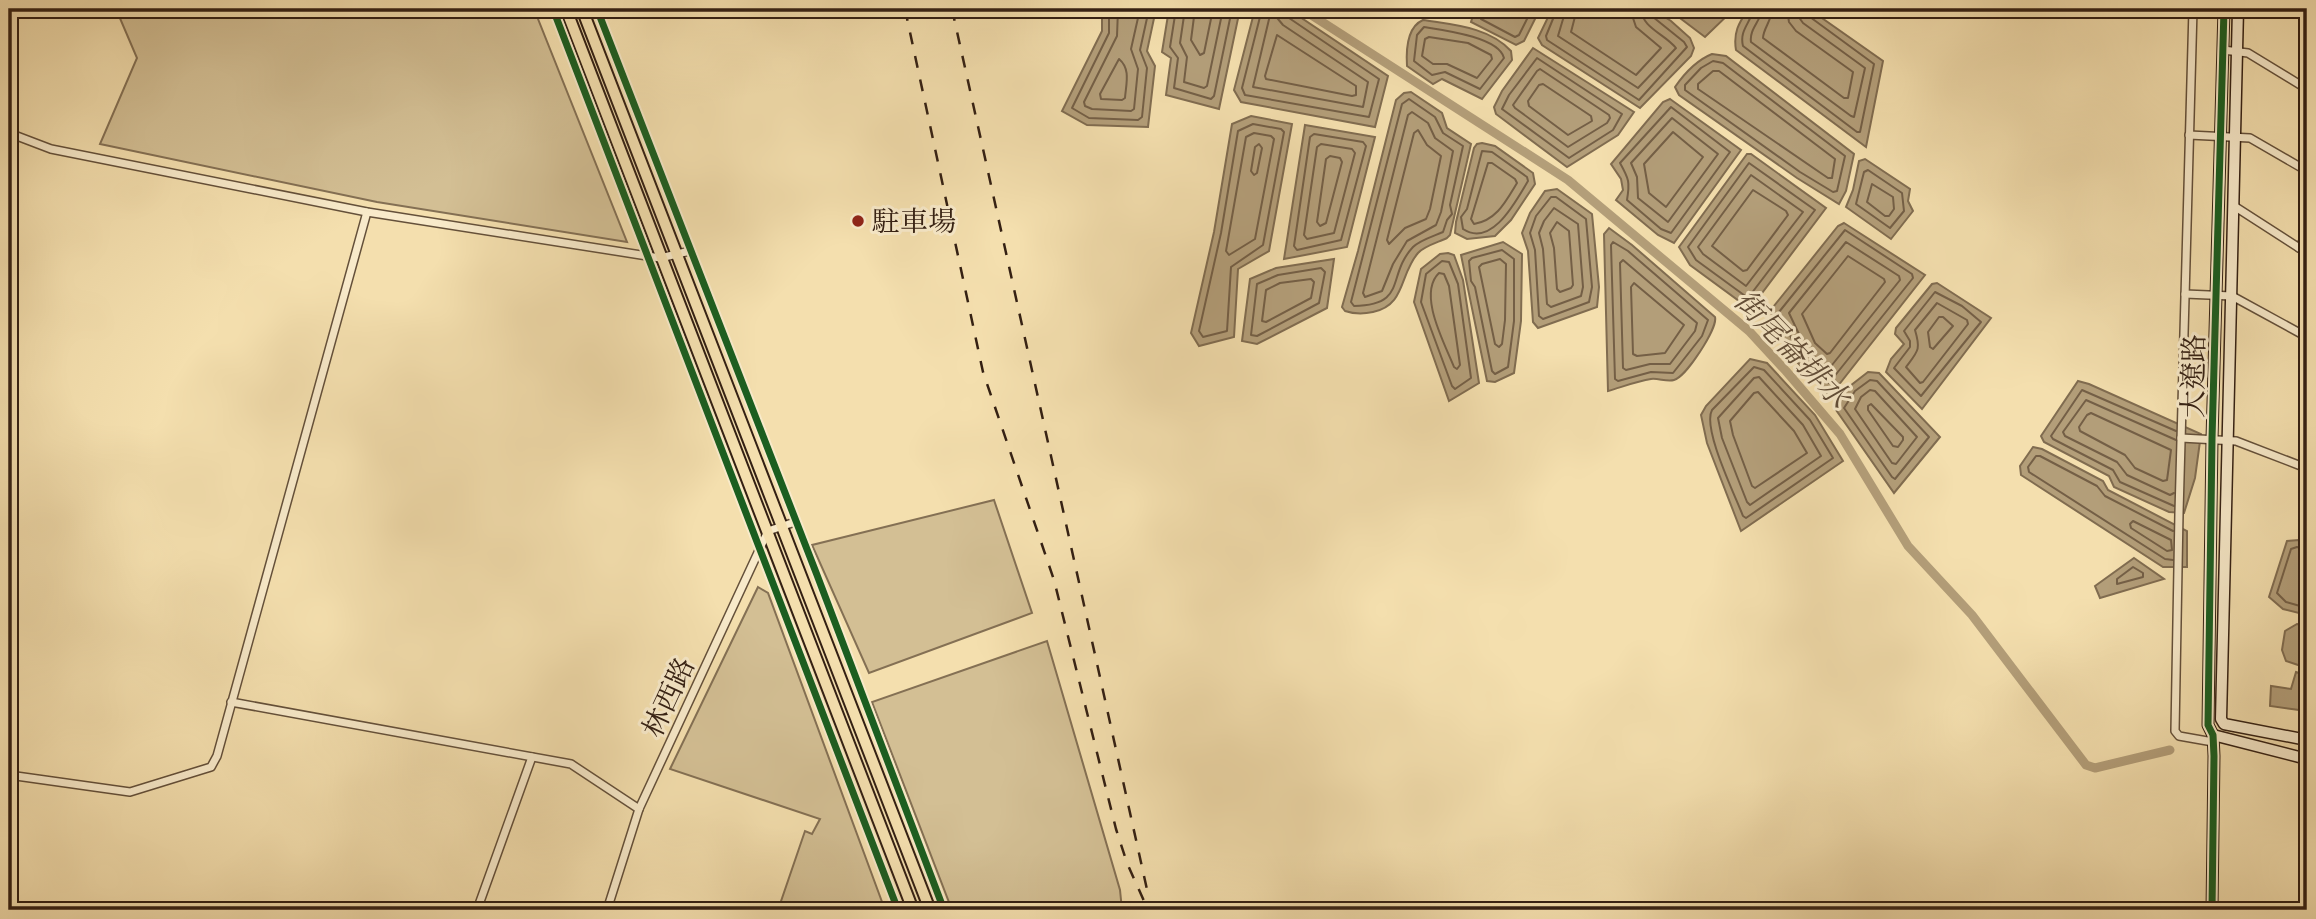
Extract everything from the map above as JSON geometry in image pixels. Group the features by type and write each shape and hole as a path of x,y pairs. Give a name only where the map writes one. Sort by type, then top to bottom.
{"main road":[{"path":"566,9 913,910"},
{"path":"582,9 930,910"}],"street":[{"path":"2193,9 2175,731 2179,736 2213,739 2307,759"},
{"name":"大遼路","path":"2211,910 2213,739 2208,724 2212,439 2224,9"},
{"name":"大遼路","path":"2221,717 2238,9"},
{"path":"2223,50 2252,55 2307,89"},
{"path":"9,133 51,149 367,212 660,258 690,251"},
{"path":"2189,135 2250,138 2307,171"},
{"path":"2234,206 2307,253"},
{"path":"9,775 130,792 211,767 217,756 367,212"},
{"path":"2299,248 2307,234"},
{"path":"2185,294 2232,296 2307,337"},
{"path":"2181,438 2227,440 2247,444 2301,466"},
{"path":"768,531 795,522"},
{"name":"林西路","path":"607,908 639,809 768,531"},
{"path":"231,702 571,764 639,809"},
{"path":"2213,739 2221,717 2307,740"},
{"path":"477,910 532,757"},
{"path":"607,908 616,910"}],"shaded area":[{"path":"116,9 534,9 627,242 377,202 100,144 137,58"},
{"path":"994,500 1032,613 869,673 812,545"},
{"path":"758,587 768,593 885,910 778,910 805,831 812,834 820,819 670,769"},
{"path":"1047,641 1120,890 1122,910 952,910 872,702"}],"water":[{"path":"1102,9 1156,9 1147,51 1155,66 1148,127 1087,125 1062,111 1102,31"},
{"path":"1169,9 1240,9 1219,109 1166,95 1171,58 1162,52"},
{"path":"1255,9 1288,9 1388,76 1375,127 1241,102 1234,90"},
{"path":"1475,9 1540,9 1524,41 1516,45 1471,22"},
{"path":"1552,9 1652,9 1690,38 1694,48 1691,56 1640,108 1542,45 1538,38"},
{"path":"1668,9 1734,9 1705,37"},
{"path":"1748,9 1809,9 1883,61 1866,147 1736,50 1735,38"},
{"path":"1423,20 1482,32 1511,51 1512,60 1482,99 1442,79 1433,84 1407,66 1407,46 1411,33"},
{"path":"1533,48 1634,112 1618,135 1567,167 1496,114 1494,107 1502,91"},
{"path":"1712,54 1726,56 1854,154 1846,191 1839,204 1797,178 1679,95 1675,87 1682,77"},
{"path":"1411,92 1442,113 1447,128 1471,144 1450,235 1418,253 1391,303 1370,313 1345,311 1342,307 1396,100 1404,93"},
{"path":"1670,99 1741,150 1674,243 1658,235 1616,200 1623,190 1621,179 1611,164 1663,102"},
{"path":"1251,116 1292,124 1269,251 1238,269 1234,337 1199,346 1191,333 1214,232 1232,124"},
{"path":"1305,125 1375,137 1347,247 1284,259"},
{"path":"1482,143 1495,146 1533,173 1535,184 1511,220 1495,236 1467,239 1455,233 1456,222 1474,148"},
{"path":"1747,154 1751,154 1826,208 1750,309 1690,265 1679,247"},
{"path":"1865,159 1910,189 1908,201 1913,211 1891,239 1846,207 1853,190 1859,161"},
{"path":"1557,189 1592,214 1599,287 1597,307 1538,328 1533,322 1528,251 1522,233 1530,213 1545,191"},
{"path":"1844,223 1925,275 1830,396 1793,358 1770,311 1838,226"},
{"path":"1609,228 1715,317 1712,331 1700,351 1686,370 1674,380 1651,379 1608,391 1604,234"},
{"path":"1503,242 1522,254 1521,321 1514,373 1495,382 1487,381 1461,255"},
{"path":"1440,254 1454,255 1463,280 1479,383 1449,401 1414,302 1421,269"},
{"path":"1334,259 1327,308 1257,344 1242,341 1250,279 1276,268"},
{"path":"1937,283 1991,318 1922,409 1886,372 1891,359 1904,344 1895,334 1896,328 1932,284"},
{"path":"1750,359 1767,363 1815,415 1843,461 1741,531 1707,443 1701,415 1706,406"},
{"path":"1868,372 1879,373 1940,437 1894,493 1834,407 1850,386"},
{"path":"2078,381 2201,434 2195,478 2184,513 2169,512 2114,487 2109,476 2044,442 2041,436"},
{"path":"2033,447 2042,449 2103,481 2108,490 2187,531 2187,567 2163,567 2021,475 2020,466"},
{"path":"2299,540 2307,543 2307,615 2283,609 2269,597 2287,541"},
{"path":"2134,558 2164,579 2100,598 2095,586"},
{"path":"2297,624 2307,626 2307,668 2286,661 2282,650 2285,631"},
{"path":"2296,672 2307,676 2307,711 2270,706 2271,686 2291,689"}],"waterway":[{"name":"街尾崙排水","path":"1302,9 1568,180 1749,331 1840,434 1908,546 1972,615 2086,765 2095,768 2170,750"}],"railway":[{"path":"905,9 983,372 1054,580 1116,829 1127,863 1148,910"},
{"path":"952,9 1148,894"}],"cycle path":[{"path":"553,9 898,910"},
{"path":"597,9 944,910"},
{"path":"2212,910 2214,756 2213,735 2208,725 2212,439 2224,9"}],"place":[{"name":"駐車場","path":"858,221"}]}
